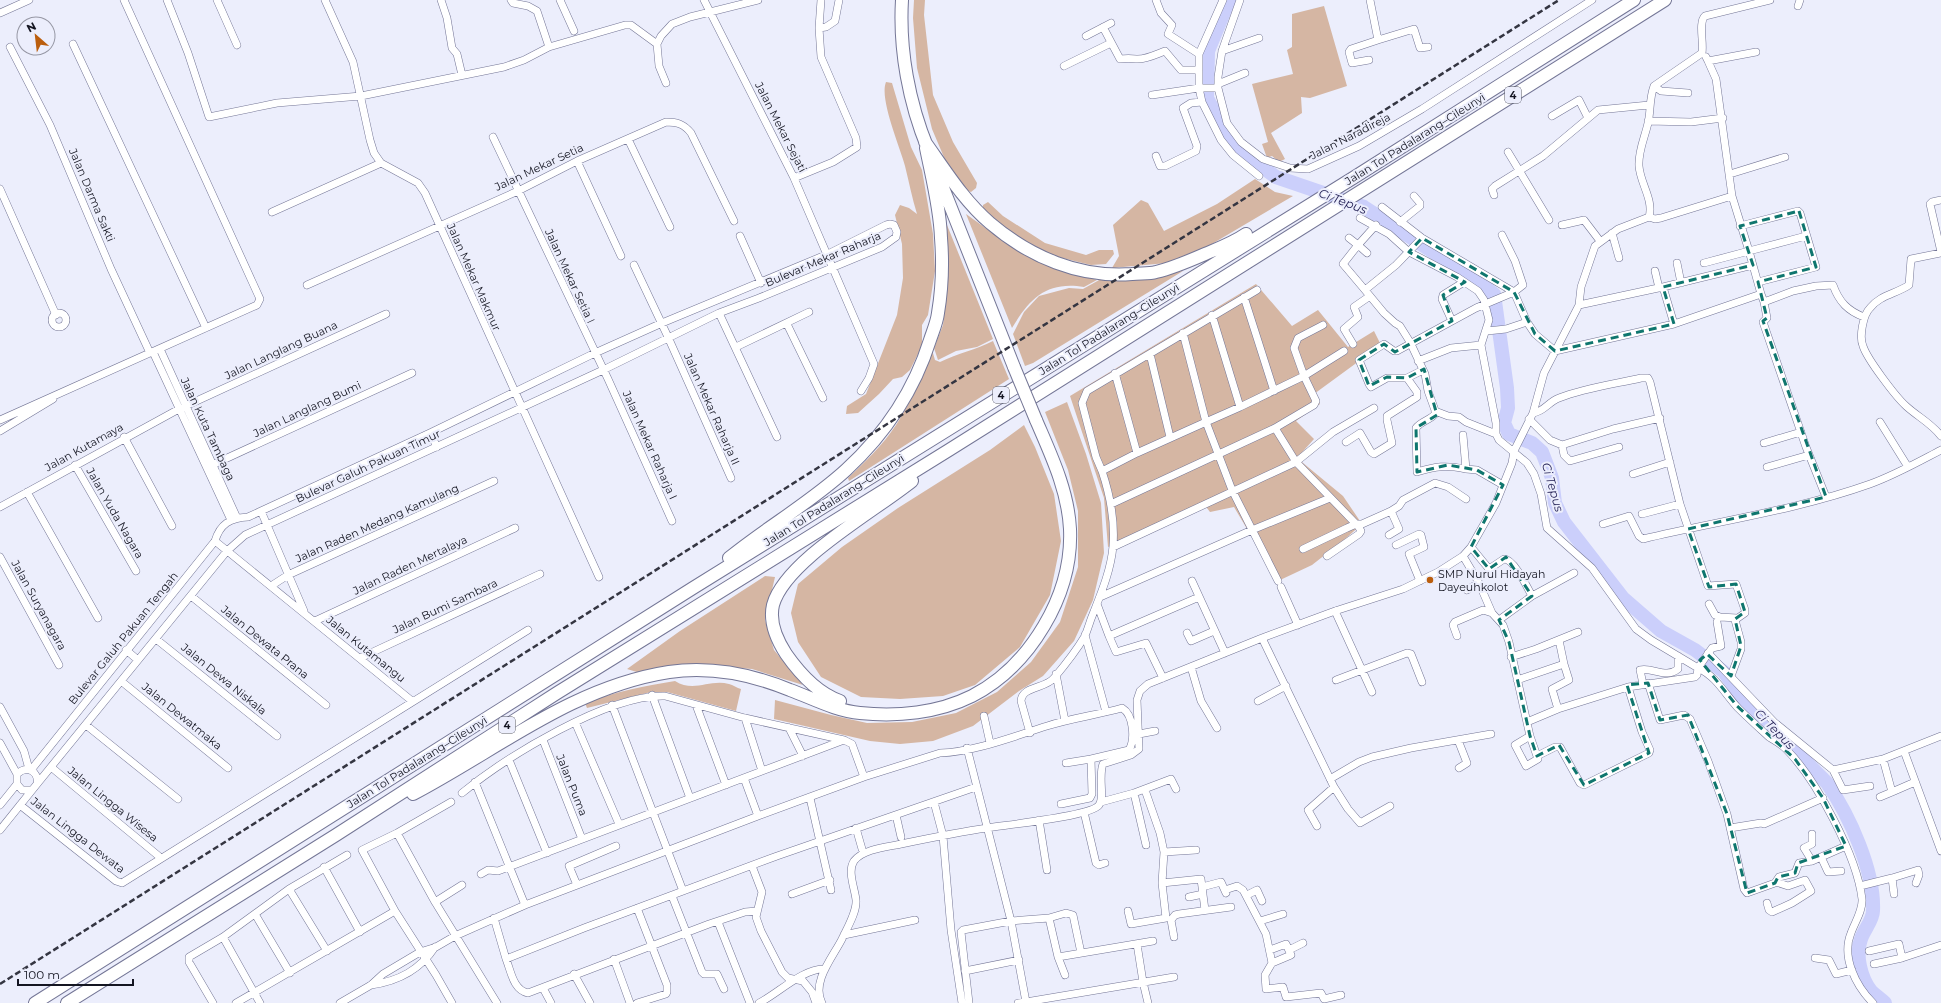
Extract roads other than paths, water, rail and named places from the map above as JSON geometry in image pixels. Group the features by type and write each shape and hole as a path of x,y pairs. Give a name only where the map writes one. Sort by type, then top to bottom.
{"highway":[{"path":"693,588 755,536 792,513 845,471 878,437 911,387 921,367 938,315 942,273 941,237 938,206 925,142 912,98 904,60 901,14 902,0"},
{"name":"Jalan Tol Padalarang–Cileunyi","path":"35,1003 1307,202 1434,127 1634,0"},
{"name":"Jalan Tol Padalarang–Cileunyi","path":"67,1003 336,835 557,693 949,450 1665,0"},
{"path":"925,142 956,186 989,222 1014,242 1027,251 1058,264 1099,274 1124,275 1155,272 1182,264 1233,242 1307,202"},
{"path":"336,835 423,789 527,726 561,708 620,683 646,676 694,669 744,674 779,685 830,706 858,713 877,714 923,712 952,704 973,695 998,680 1020,658 1038,634 1053,609 1063,584 1070,531 1068,507 1059,474 1014,367 925,142"},
{"path":"877,714 831,698 815,688 792,662 780,643 773,622 773,606 786,580 794,570 818,550 902,489 949,450"}],"street":[{"path":"0,13 29,0"},
{"path":"0,420 258,305 260,299 124,0"},
{"path":"167,0 188,52 210,117 277,103 361,96 510,65 549,47 628,25 631,25 657,44"},
{"path":"217,0 237,45"},
{"path":"272,212 381,163 374,153 370,140 361,96 348,50 325,0"},
{"path":"441,0 447,18 452,48 457,54 462,75"},
{"path":"511,0 513,3 528,6 537,11 549,47"},
{"path":"560,0 574,31"},
{"name":"Jalan Mekar Sejati","path":"704,0 794,178 828,254 874,364 869,378 861,391"},
{"path":"666,83 660,66 657,44 661,36 672,24 690,17 711,13 758,0"},
{"path":"794,178 833,162 857,147 856,138 821,57 819,28 821,0"},
{"path":"819,28 826,27 835,21 840,0"},
{"path":"1156,0 1161,13 1172,25 1168,34 1198,54"},
{"path":"1223,0 1198,54 1202,102 1221,140 1233,155 1259,176"},
{"name":"Jalan Naradireja","path":"1240,0 1222,50 1216,86 1226,123 1241,142 1263,159 1290,168 1308,169 1359,146 1422,109 1592,0"},
{"path":"1370,0 1378,40"},
{"path":"1649,217 1650,206 1639,166 1639,154 1648,121 1649,105 1654,86 1702,52 1704,45 1701,22 1705,16 1770,0"},
{"path":"1086,36 1111,23"},
{"path":"1103,27 1120,59 1131,57 1136,59 1143,58 1165,51 1181,70 1199,70"},
{"path":"1368,60 1352,63 1350,50 1414,30 1420,48 1428,47"},
{"path":"1222,50 1258,38"},
{"path":"1064,66 1111,43"},
{"path":"73,44 206,328"},
{"name":"Jalan Darma Sakti","path":"10,48 50,125 111,269 154,352"},
{"path":"1702,52 1708,60 1716,79 1723,118 1724,138 1732,196 1764,302 1767,318 1763,322 1809,455 1826,498"},
{"path":"1708,60 1756,52"},
{"path":"1152,94 1216,86 1245,73"},
{"path":"1654,86 1662,91 1688,93"},
{"path":"1552,116 1579,100 1588,118"},
{"path":"1156,156 1160,166 1165,166 1196,151 1197,146 1184,108 1191,103 1202,102"},
{"path":"1494,195 1492,189 1520,169 1543,156 1598,110 1606,108 1649,105"},
{"path":"1648,121 1691,122 1723,118"},
{"name":"Jalan Mekar Setia","path":"306,285 518,191 577,161 666,122 680,124 686,127 734,221"},
{"name":"Jalan Mekar Setia I","path":"493,137 603,370"},
{"path":"628,139 670,227"},
{"path":"1508,152 1520,169 1549,220"},
{"path":"1730,174 1785,157"},
{"path":"577,161 621,256"},
{"name":"Jalan Mekar Makmur","path":"381,163 418,183 422,187 599,577"},
{"path":"0,189 56,315"},
{"path":"1400,222 1420,206 1420,203 1414,196"},
{"path":"822,1003 820,986 825,969 844,935 856,902 851,870 855,860 864,854 884,847 1084,812 1098,807 1101,802 1100,781 1103,764 1131,755 1143,748 1139,734 1137,700 1140,691 1148,684 1334,611 1403,589 1438,572 1463,556 1471,547 1496,503 1512,463 1514,450 1531,416 1544,373 1579,305 1581,287 1592,251 1600,241 1612,233 1649,217 1655,219 1661,218 1732,196"},
{"path":"1941,200 1930,204 1941,253 1911,259 1909,285 1884,296 1870,308 1864,317 1862,345 1866,354 1906,406 1931,424 1941,436"},
{"path":"1382,207 1420,239 1514,292 1527,322 1535,334 1555,352"},
{"path":"1740,226 1798,211 1816,267 1758,282"},
{"path":"1360,218 1376,225 1410,251 1464,282 1478,292 1487,304 1489,320 1488,331 1481,345 1494,412 1496,434 1499,440 1514,450 1527,463 1534,474 1541,494 1545,522 1551,532 1592,568 1636,629 1651,640 1699,667 1712,677 1736,706 1756,726 1785,748 1795,759 1822,798 1846,846 1862,885 1862,901 1856,922 1847,943 1852,970 1862,993 1874,1003"},
{"path":"1562,225 1584,220 1600,241"},
{"name":"Bulevar Mekar Raharja","path":"515,393 595,353 662,323 828,254 886,225 890,224 894,226 896,237 889,243 834,270 720,312 603,370 521,407"},
{"path":"1376,225 1343,264 1395,323 1400,326 1410,342 1423,370 1435,415 1419,424 1416,428 1417,472 1430,467 1448,465 1478,470 1503,485"},
{"path":"1612,233 1619,258"},
{"path":"1423,370 1407,378 1387,378 1371,387 1368,384 1359,360 1380,345 1386,344 1395,351 1452,321 1514,292 1524,284 1515,261 1502,235"},
{"path":"740,236 761,283"},
{"path":"1704,263 1806,236"},
{"path":"1349,238 1367,253"},
{"path":"1353,344 1344,329 1358,317 1354,307 1420,239"},
{"path":"1677,263 1681,283"},
{"name":"Jalan Mekar Raharja II","path":"634,265 662,323 731,478"},
{"path":"1579,305 1681,283 1753,265"},
{"path":"1655,271 1674,324"},
{"path":"1452,321 1442,299 1442,295 1464,282"},
{"path":"1764,302 1793,291 1816,286 1833,285 1842,303 1853,313 1864,317"},
{"path":"1030,733 1022,696 1026,692 1045,685 1053,679 1074,654 1085,635 1098,601 1113,547 1111,504 1102,471 1096,457 1082,403 1087,391 1257,290"},
{"path":"1555,352 1674,324 1761,294"},
{"path":"1244,297 1274,391"},
{"path":"720,312 777,437"},
{"path":"736,347 787,324 809,312"},
{"name":"Jalan Langlang Buana","path":"182,408 386,314"},
{"path":"1212,316 1240,407"},
{"path":"1488,331 1506,329 1527,322"},
{"path":"787,324 823,398"},
{"path":"1111,504 1275,428 1316,404 1294,348 1298,338 1323,325"},
{"path":"1183,333 1206,422 1218,455 1232,490 1280,584 1298,625"},
{"path":"1418,360 1451,348 1481,345"},
{"path":"1102,471 1170,437 1274,391 1304,376 1344,351"},
{"name":"Jalan Kuta Tambaga","path":"154,352 212,465 234,519"},
{"path":"1150,354 1170,437"},
{"name":"Jalan Mekar Raharja I","path":"603,370 672,521"},
{"name":"Jalan Langlang Bumi","path":"212,465 412,373"},
{"path":"1115,373 1137,453"},
{"path":"1531,416 1541,411 1549,403 1558,398 1645,377 1650,382 1680,504 1709,586 1737,585 1745,612 1737,618 1720,617 1715,615 1709,604"},
{"path":"1346,442 1360,433 1371,452 1374,454 1392,443 1387,420 1388,416 1416,399 1418,395 1407,378"},
{"name":"Bulevar Galuh Pakuan Timur","path":"234,519 248,517 515,393"},
{"path":"0,431 44,406 60,394"},
{"name":"Bulevar Galuh Pakuan Timur","path":"227,551 246,535 267,524 521,407"},
{"name":"Jalan Kuta Tambaga","path":"182,408 234,519"},
{"name":"Jalan Kutamaya","path":"0,507 124,437 182,408"},
{"path":"1113,547 1232,490 1296,462 1333,432 1374,408"},
{"path":"1435,411 1448,416 1459,417 1466,422 1496,434"},
{"path":"1531,416 1550,440 1562,445 1613,429 1660,418"},
{"path":"1880,422 1908,467"},
{"path":"1275,428 1296,462 1357,525 1361,531 1360,534 1327,556"},
{"path":"1764,443 1801,432"},
{"path":"430,433 437,446"},
{"path":"1463,435 1466,469"},
{"path":"124,437 172,526"},
{"path":"1562,445 1564,455 1570,461 1618,447"},
{"path":"1603,524 1629,516 1639,536 1643,539 1826,498 1872,483 1941,450"},
{"path":"1767,467 1809,455"},
{"path":"1633,474 1670,462"},
{"name":"Jalan Yuda Nagara","path":"75,465 136,572"},
{"name":"Jalan Raden Medang Kamulang","path":"271,586 288,575 494,481"},
{"path":"1303,548 1391,511 1399,506 1403,500 1435,483 1448,487 1466,498"},
{"path":"27,492 98,618"},
{"path":"1098,601 1252,530 1330,498"},
{"path":"1642,514 1680,504"},
{"name":"Jalan Kutamangu","path":"261,511 305,613"},
{"path":"1389,535 1399,529 1391,511"},
{"name":"Bulevar Galuh Pakuan Tengah","path":"30,770 215,541 218,531 234,519"},
{"name":"Jalan Raden Mertalaya","path":"315,621 515,528"},
{"path":"1396,545 1419,534 1421,535 1424,547 1409,554 1420,581"},
{"name":"Jalan Kutamangu","path":"215,541 412,701"},
{"path":"1471,547 1489,569 1504,559 1508,559 1518,571 1532,596"},
{"path":"0,830 227,551"},
{"path":"1463,556 1479,583 1492,613 1503,625 1509,642 1511,657 1527,722 1525,738 1534,760"},
{"name":"Jalan Suryanagara","path":"0,557 59,664"},
{"path":"1499,620 1532,596 1574,573"},
{"name":"Jalan Bumi Sambara","path":"360,658 540,574"},
{"path":"1192,581 1225,653"},
{"path":"1467,590 1479,583"},
{"name":"Jalan Dewata Prana","path":"191,596 326,705"},
{"path":"1109,636 1199,597"},
{"path":"1098,601 1114,650 1116,652 1143,642 1147,644 1163,678"},
{"path":"1334,611 1372,692"},
{"path":"1458,636 1453,623 1481,611 1492,613"},
{"path":"1731,676 1741,642 1736,624 1737,618"},
{"path":"1527,722 1558,709 1628,686 1695,677 1699,667 1713,646 1721,646 1717,622"},
{"path":"161,858 528,630"},
{"path":"1188,633 1191,641 1214,631"},
{"path":"1511,657 1536,650 1578,632"},
{"path":"1085,635 1106,712"},
{"path":"1262,638 1334,787 1348,809 1360,823 1390,806"},
{"name":"Jalan Dewa Niskala","path":"156,639 277,736"},
{"path":"1558,709 1552,688 1569,680 1559,640"},
{"path":"126,650 138,660"},
{"path":"1336,680 1362,669 1409,653 1422,682"},
{"path":"1707,654 1731,676 1774,722 1833,770 1843,790 1870,786"},
{"path":"1678,656 1678,669 1673,672 1666,673 1640,670 1660,720 1684,715 1690,719 1708,761 1727,814 1745,892 1749,894 1776,882 1779,877 1796,873 1800,863 1812,861 1846,846"},
{"path":"1517,680 1564,664"},
{"path":"1191,667 1201,701 1217,728"},
{"path":"1056,674 1065,721"},
{"name":"Jalan Dewatmaka","path":"122,681 228,768"},
{"path":"1258,700 1286,686"},
{"path":"1525,738 1516,743 1524,765 1555,747 1560,747 1580,783 1584,785 1649,753 1650,750 1642,732 1628,686"},
{"path":"652,695 690,798"},
{"path":"462,793 475,782 509,760 575,722 612,705 652,695 665,696 746,718 844,740 852,744 864,777"},
{"path":"612,705 683,891"},
{"path":"696,705 726,785"},
{"path":"0,708 24,752 30,770"},
{"path":"340,1003 372,985 383,974 420,952 436,947 455,936 490,920 525,905 758,816 864,777 940,753 1030,733 1065,721 1122,708 1126,710 1131,717 1132,744 1129,750 1123,753 1066,763"},
{"path":"984,716 990,743"},
{"path":"746,718 762,771"},
{"path":"575,722 619,824"},
{"path":"86,725 178,799"},
{"path":"789,728 803,756"},
{"path":"1139,734 1155,731"},
{"path":"1330,778 1372,757 1411,748 1491,734"},
{"path":"1833,770 1883,759 1941,736"},
{"name":"Jalan Puma","path":"543,740 582,839"},
{"path":"481,874 488,870 498,871 547,853 619,824 844,740"},
{"path":"1458,740 1467,762 1459,768"},
{"path":"0,743 17,774 17,784 0,805"},
{"path":"967,748 986,828 1011,921 1026,1002"},
{"path":"1904,751 1941,851"},
{"path":"1061,804 1090,798 1092,794 1090,759"},
{"path":"1883,759 1892,792"},
{"path":"509,760 547,853"},
{"name":"Jalan Lingga Wisesa","path":"51,768 161,858"},
{"path":"17,774 25,769 30,770 36,773 38,778 37,784"},
{"path":"744,778 758,816"},
{"path":"1101,802 1144,790 1171,778 1176,789"},
{"path":"475,782 525,905"},
{"path":"1880,796 1915,782"},
{"path":"17,784 22,790 31,790"},
{"path":"506,959 777,856 976,787"},
{"path":"1317,826 1308,810 1334,787"},
{"path":"1128,911 1131,924 1166,918 1162,884 1164,852 1160,833 1144,790"},
{"path":"1134,793 1146,845"},
{"path":"810,798 830,880 831,890"},
{"path":"1730,828 1760,823 1764,824 1822,798"},
{"path":"451,802 397,833 362,850 395,911 420,952 436,974 452,1003"},
{"path":"934,802 943,836 951,930 962,1003"},
{"name":"Jalan Lingga Dewata","path":"20,805 116,881 122,883 161,858"},
{"path":"1084,812 1096,863 1099,865 1104,863"},
{"path":"896,815 901,837"},
{"path":"1039,820 1046,870"},
{"path":"856,828 862,849"},
{"path":"397,833 435,902 496,1003"},
{"path":"1812,834 1812,844 1804,848 1812,861"},
{"path":"577,885 569,866 616,846"},
{"path":"1164,852 1196,850"},
{"path":"213,1003 188,959 189,957 223,937 289,889 347,855"},
{"path":"1821,857 1828,872 1841,871"},
{"path":"752,866 762,892 756,921 778,966 788,978 803,981 812,992 816,1003"},
{"path":"324,868 360,932"},
{"path":"1862,885 1879,882 1918,870 1919,875 1916,883"},
{"path":"1892,878 1894,894"},
{"path":"1162,884 1201,879 1205,910"},
{"path":"792,894 830,880"},
{"path":"1766,903 1769,910 1772,912 1811,892 1805,880 1788,886 1776,882"},
{"path":"1189,897 1222,882 1225,891 1231,886 1238,886 1247,895 1266,934 1272,962 1265,975 1265,987 1268,989 1283,988 1286,1000 1321,993 1324,999 1341,995"},
{"path":"435,902 462,885"},
{"path":"289,889 327,952"},
{"path":"1247,895 1257,890 1262,901"},
{"path":"672,896 702,973 717,974 724,989"},
{"path":"1174,937 1171,920 1174,916 1231,907"},
{"path":"637,908 667,985 668,992 666,994 637,1003"},
{"path":"236,1003 327,952 395,911"},
{"path":"490,920 519,989 528,993 651,945 686,934 745,912 757,911"},
{"path":"969,1003 962,931 1011,921 1049,918 1066,913 1073,915 1082,953"},
{"path":"255,914 290,973"},
{"path":"1260,921 1283,914"},
{"path":"1049,918 1058,957 1065,976"},
{"path":"844,935 916,920"},
{"path":"718,922 750,1003"},
{"path":"223,937 260,1003"},
{"path":"1058,957 1153,941"},
{"path":"1289,950 1303,943"},
{"path":"1137,944 1148,1003"},
{"path":"1270,950 1286,944 1289,950 1290,956 1272,962"},
{"path":"1869,951 1899,944 1902,958"},
{"path":"1874,964 1902,958 1941,945"},
{"path":"372,985 388,982 426,961 436,947"},
{"path":"1815,958 1830,960 1836,974 1852,970"},
{"path":"614,960 630,1003"},
{"path":"965,971 1019,960"},
{"path":"759,1003 813,971 825,969"},
{"path":"574,974 590,1003"},
{"path":"1018,1003 1174,977"},
{"path":"543,988 551,1003"}],"waterway":[{"name":"Ci Tepus","path":"1229,0 1208,51 1207,98 1233,146 1276,177 1364,207 1473,278 1494,294 1507,388 1508,408 1504,423 1509,434 1532,443 1542,452 1552,478 1555,503 1564,522 1623,598 1661,631 1695,650 1724,672 1743,698 1827,783 1844,811 1865,861 1870,879 1872,895 1873,914 1859,945 1860,966 1867,986 1885,1003"}],"railway":[{"path":"0,984 1559,0"}],"place":[{"name":"SMP Nurul Hidayah Dayeuhkolot","path":"1430,580"}]}
